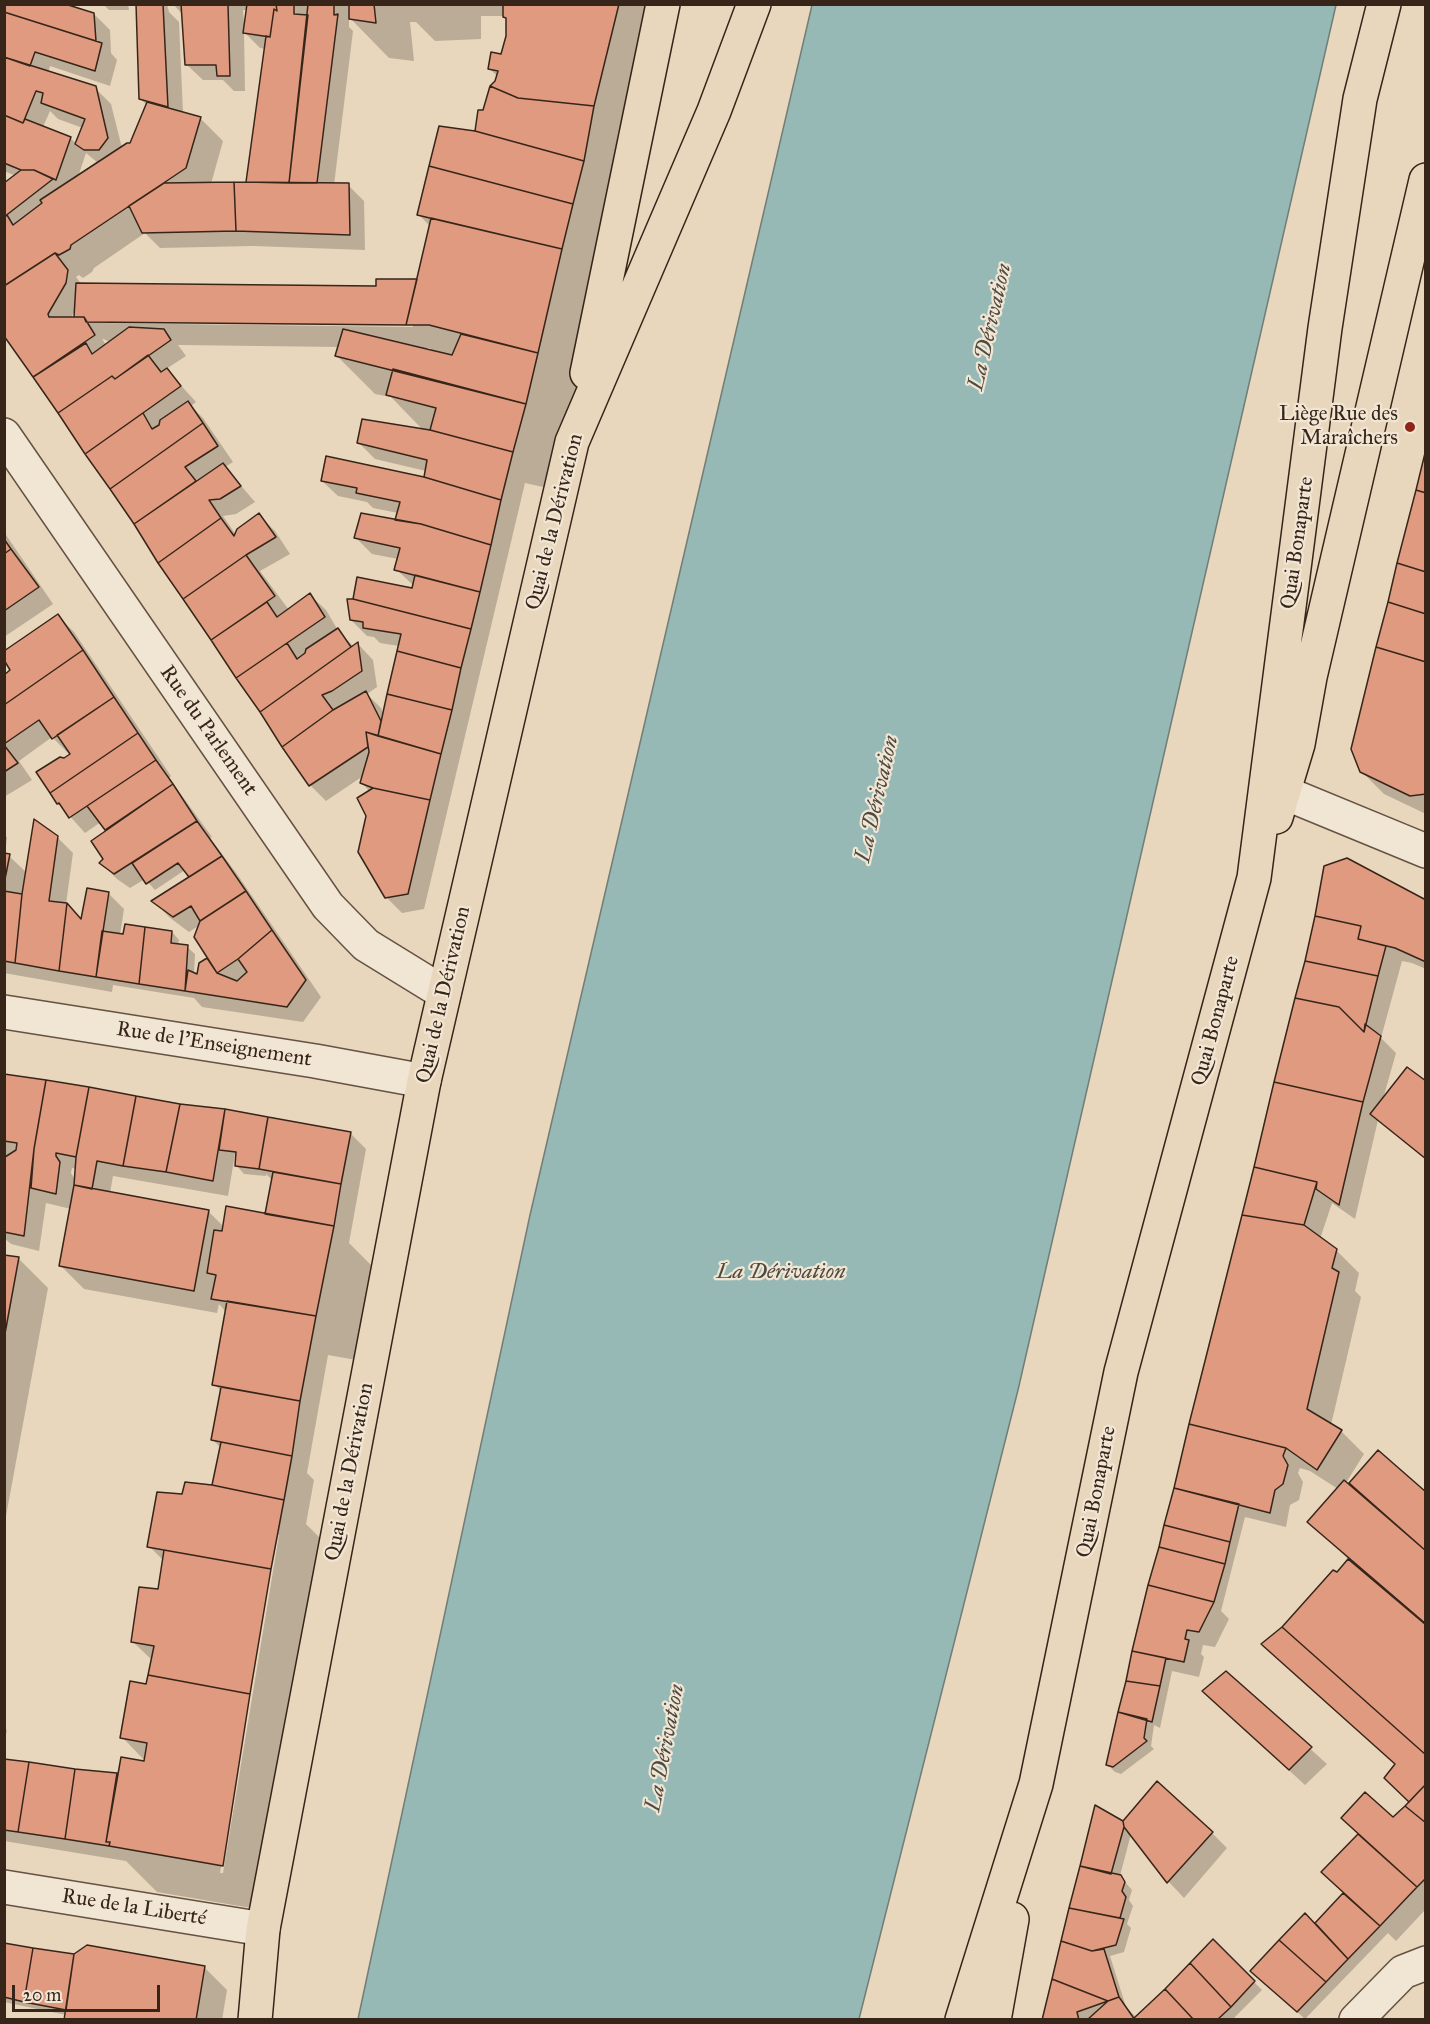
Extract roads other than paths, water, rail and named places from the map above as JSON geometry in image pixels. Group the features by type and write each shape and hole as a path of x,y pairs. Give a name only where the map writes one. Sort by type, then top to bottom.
{"main road":[{"path":"572,442 663,4"},
{"name":"Quai de la Dérivation","path":"255,2019 263,1929 424,1081 572,442 714,111 754,4"},
{"name":"Quai Bonaparte","path":"962,2019 1036,1784 1121,1372 1254,878 1325,328 1360,99 1384,4"},
{"path":"1254,878 1285,793 1298,744 1313,665 1425,180"},
{"path":"994,2019 1036,1784"}],"street":[{"name":"Rue du Parlement","path":"4,435 328,906 366,945 444,993"},
{"path":"1285,793 1423,847"},
{"name":"Rue de l'Enseignement","path":"4,1012 315,1061 424,1081"},
{"name":"Rue de la Liberté","path":"4,1887 263,1929"},
{"path":"1356,2019 1403,1972 1425,1963"}],"water":[{"name":"La Dérivation","path":"812,5 1336,5 1018,1390 859,2019 358,2019 530,1215"}],"place":[{"name":"Liège Rue des Maraîchers","path":"1410,427"}]}
